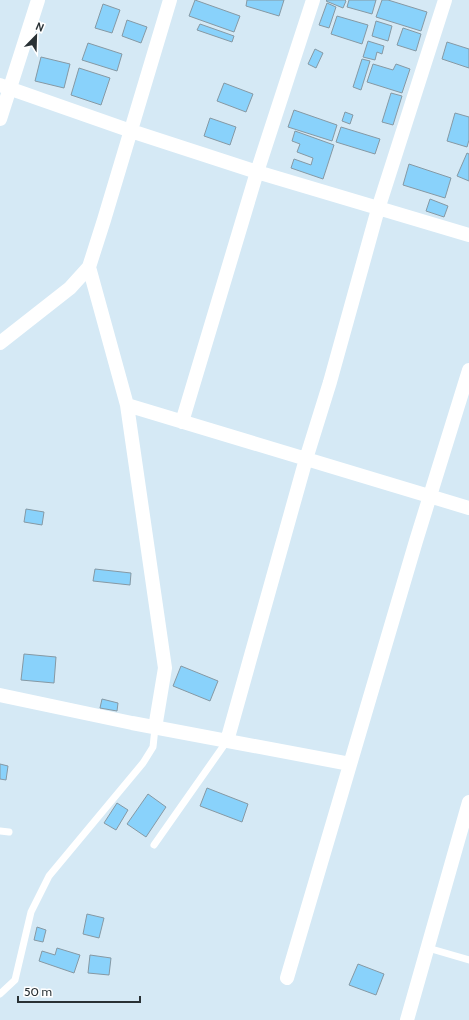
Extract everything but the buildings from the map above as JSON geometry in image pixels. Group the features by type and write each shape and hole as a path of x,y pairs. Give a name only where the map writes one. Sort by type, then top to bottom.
{"street":[{"path":"0,119 5,86 38,0"},
{"path":"0,343 70,288 89,266 170,0"},
{"path":"182,422 257,172 313,0"},
{"path":"227,741 378,209 445,0"},
{"path":"5,86 131,131 257,172 469,235"},
{"path":"89,266 127,405 164,668 156,728"},
{"path":"287,978 430,496 469,370"},
{"path":"127,405 469,508"},
{"path":"0,695 156,728 350,764"},
{"path":"407,1020 468,811"}],"lane":[{"path":"0,994 15,980 31,912 50,876 143,763 154,747 156,728"},
{"path":"154,845 227,741"},
{"path":"0,831 9,832"},
{"path":"428,948 469,960"}]}
